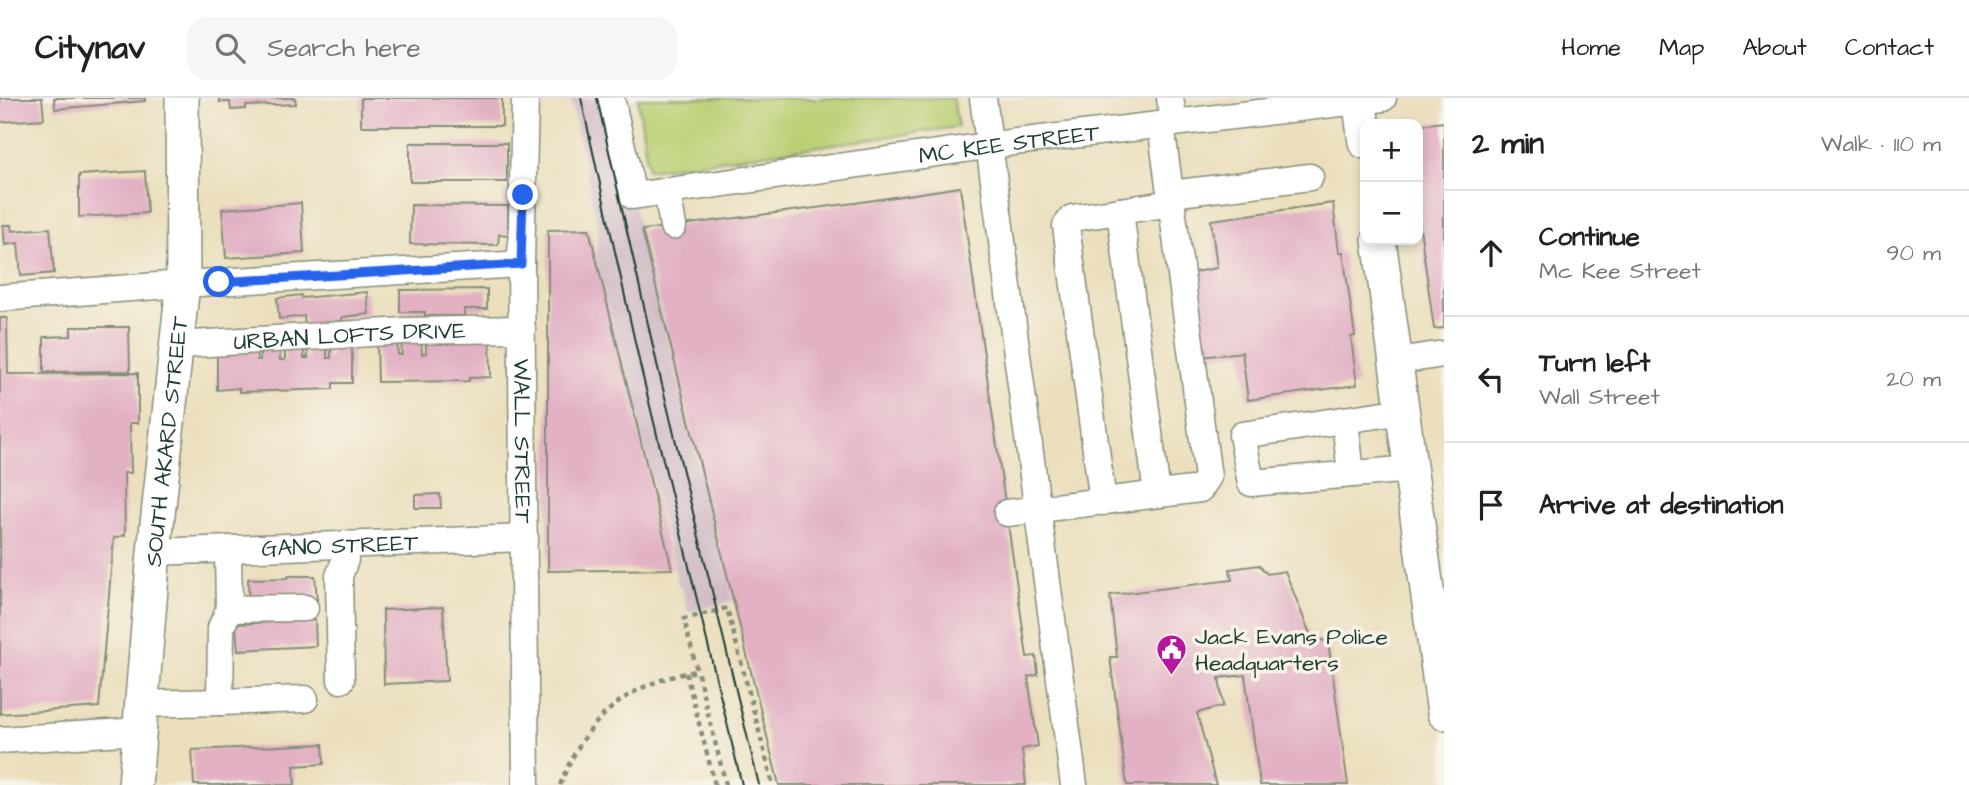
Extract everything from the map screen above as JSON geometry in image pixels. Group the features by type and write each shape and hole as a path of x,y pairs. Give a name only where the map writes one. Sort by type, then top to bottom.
{"main road":[{"name":"SOUTH AKARD STREET","path":"135,785 154,552 183,284 182,98"},
{"path":"1366,119 1367,99"},
{"path":"1380,245 1443,698"}],"street":[{"name":"WALL STREET","path":"525,98 521,264 526,785"},
{"name":"MC KEE STREET","path":"611,98 633,196 990,146 1168,115 1248,106 1367,99"},
{"path":"984,98 1074,785"},
{"path":"1007,513 1200,489 1208,477 1171,199 1168,115"},
{"path":"1103,502 1066,226 1072,218 1310,177"},
{"path":"667,191 673,226"},
{"path":"1120,211 1157,494"},
{"path":"0,298 521,264"},
{"name":"URBAN LOFTS DRIVE","path":"177,345 404,331 522,329"},
{"path":"1397,361 1444,354"},
{"path":"1404,411 1242,435 1251,483 1411,469"},
{"path":"1345,420 1351,474"},
{"name":"GANO STREET","path":"154,552 525,538"},
{"path":"341,680 339,576 345,560 344,544"},
{"path":"220,702 221,628 229,609 228,549"},
{"path":"229,609 305,608"},
{"path":"0,740 220,702 305,699"}],"path":[{"path":"726,785 684,619 727,608 773,785"},
{"path":"560,785 568,763 595,724 620,699 657,680 698,671"},
{"path":"686,673 715,785"}],"shaded area":[{"path":"570,98 607,98 733,601 688,612 682,588 679,588 596,256 599,229"}],"green space":[{"path":"638,98 953,98 958,127 648,170"}],"building":[{"path":"0,98 42,98 44,119 0,122"},
{"path":"54,98 145,98 145,101 55,109"},
{"path":"219,98 295,98 296,104 246,106 246,109 231,110 230,102 220,102"},
{"path":"361,98 502,98 502,126 361,126"},
{"path":"1444,122 1444,328 1434,329 1422,245 1423,124"},
{"path":"410,143 507,143 507,182 410,182"},
{"path":"145,171 147,213 79,217 79,175"},
{"path":"960,187 1027,657 1036,656 1038,675 1028,677 1038,746 1022,749 1026,785 779,785 642,230"},
{"path":"301,203 304,253 226,258 222,209"},
{"path":"1333,203 1355,336 1351,337 1357,385 1248,400 1242,352 1202,357 1189,273 1217,268 1211,220"},
{"path":"411,205 508,206 508,235 499,234 498,245 410,244"},
{"path":"3,225 11,225 12,231 50,228 54,273 21,276 18,243 5,245"},
{"path":"589,229 672,569 548,571 548,230"},
{"path":"487,289 487,309 464,309 464,316 425,316 425,312 400,312 400,290"},
{"path":"367,292 369,314 342,317 342,321 305,325 304,316 279,319 277,298"},
{"path":"0,318 7,318 8,374 138,373 138,423 130,423 131,473 124,473 125,535 114,538 99,707 0,714"},
{"path":"71,327 129,327 130,371 44,372 44,337 71,336"},
{"path":"446,336 449,344 449,337 490,336 491,377 469,378 469,381 378,382 377,340 397,339 398,355 402,355 401,338 421,337 422,354 426,353 426,337"},
{"path":"331,342 352,342 352,383 333,383 333,389 239,392 239,388 217,390 217,348 257,347 257,360 260,360 260,345 280,345 280,360 285,360 285,345 304,345 304,358 308,358 307,344 327,344 327,358 331,358"},
{"path":"440,494 441,508 415,508 415,495"},
{"name":"Jack Evans Police Headquarters","path":"1259,565 1267,574 1285,571 1312,639 1328,641 1348,785 1260,785 1245,675 1219,678 1223,706 1197,713 1216,785 1127,785 1110,657 1117,657 1110,595 1232,580 1230,569"},
{"path":"315,576 317,600 249,603 248,579"},
{"path":"443,607 447,681 384,684 383,610"},
{"path":"315,620 316,646 238,650 236,624"},
{"path":"323,744 324,764 294,766 295,785 194,785 192,750"}],"tram line":[{"path":"581,98 641,369 742,785"},
{"path":"597,98 657,364 759,785"}],"place":[{"name":"Jack Evans Police Headquarters","path":"1172,676"}],"route":[{"path":"219,282 521,264 523,195"}]}
